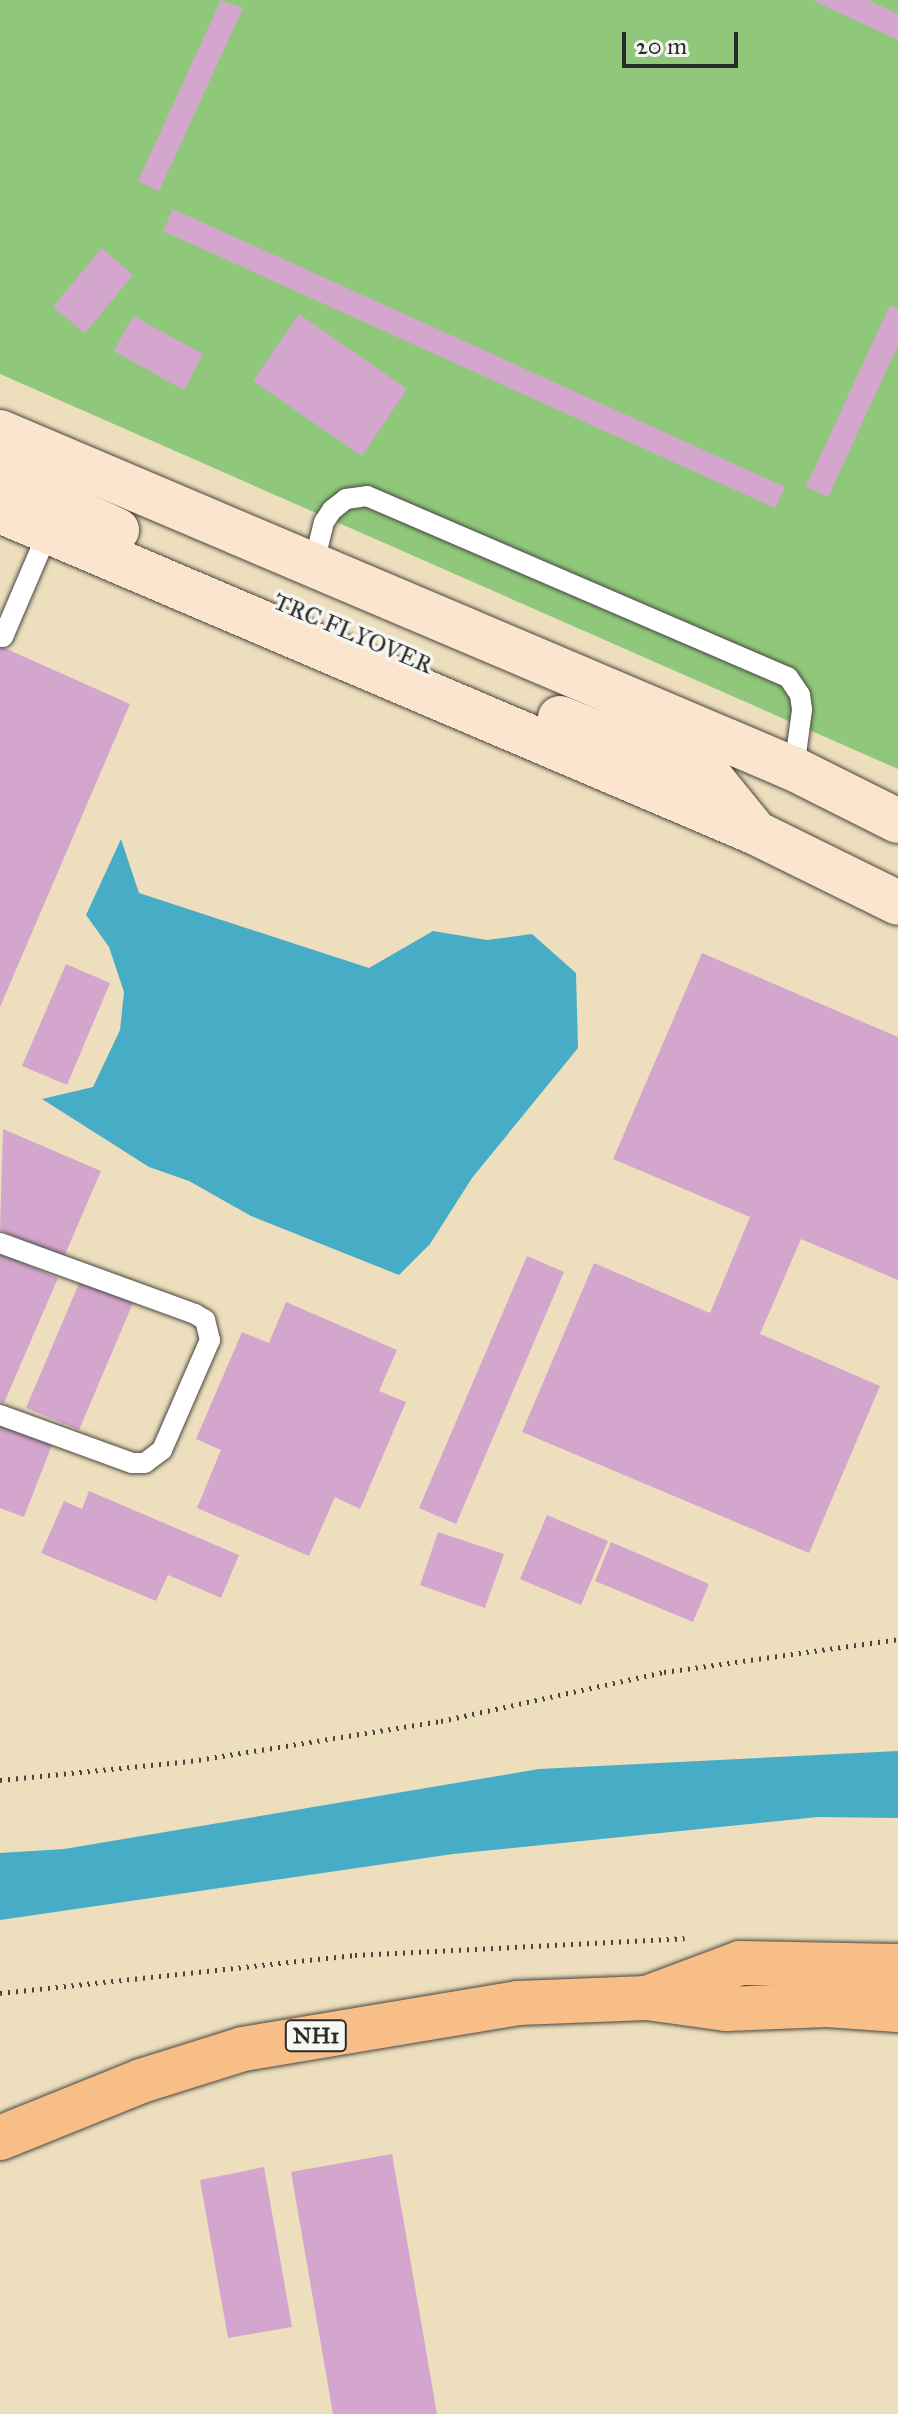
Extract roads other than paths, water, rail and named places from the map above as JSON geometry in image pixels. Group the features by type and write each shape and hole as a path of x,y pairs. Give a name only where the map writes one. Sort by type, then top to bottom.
{"highway":[{"name":"NH1","path":"647,1998 740,1963 898,1966"},
{"name":"NH1","path":"0,2138 141,2081 243,2049 518,2003 647,1998 726,2009 827,2005 898,2010"}],"main road":[{"path":"0,432 789,767 898,821"},
{"name":"TRC FLYOVER","path":"0,476 345,633 712,779 756,833"},
{"path":"0,511 756,833 898,903"},
{"path":"712,779 789,767"}],"lane":[{"path":"313,567 324,522 332,510 346,499 367,496 788,677 800,695 802,710 789,767"},
{"path":"3,637 8,607 48,532"},
{"path":"0,1243 195,1314 205,1320 210,1340 162,1450 145,1463 132,1463 0,1415"}],"water":[{"path":"121,839 139,893 369,968 433,931 487,940 532,934 576,973 578,1048 472,1178 430,1244 399,1275 251,1216 189,1181 149,1167 42,1099 93,1087 120,1030 124,992 109,947 86,915"},
{"path":"898,1751 898,1818 818,1817 453,1854 0,1920 0,1853 64,1849 539,1769"}]}
